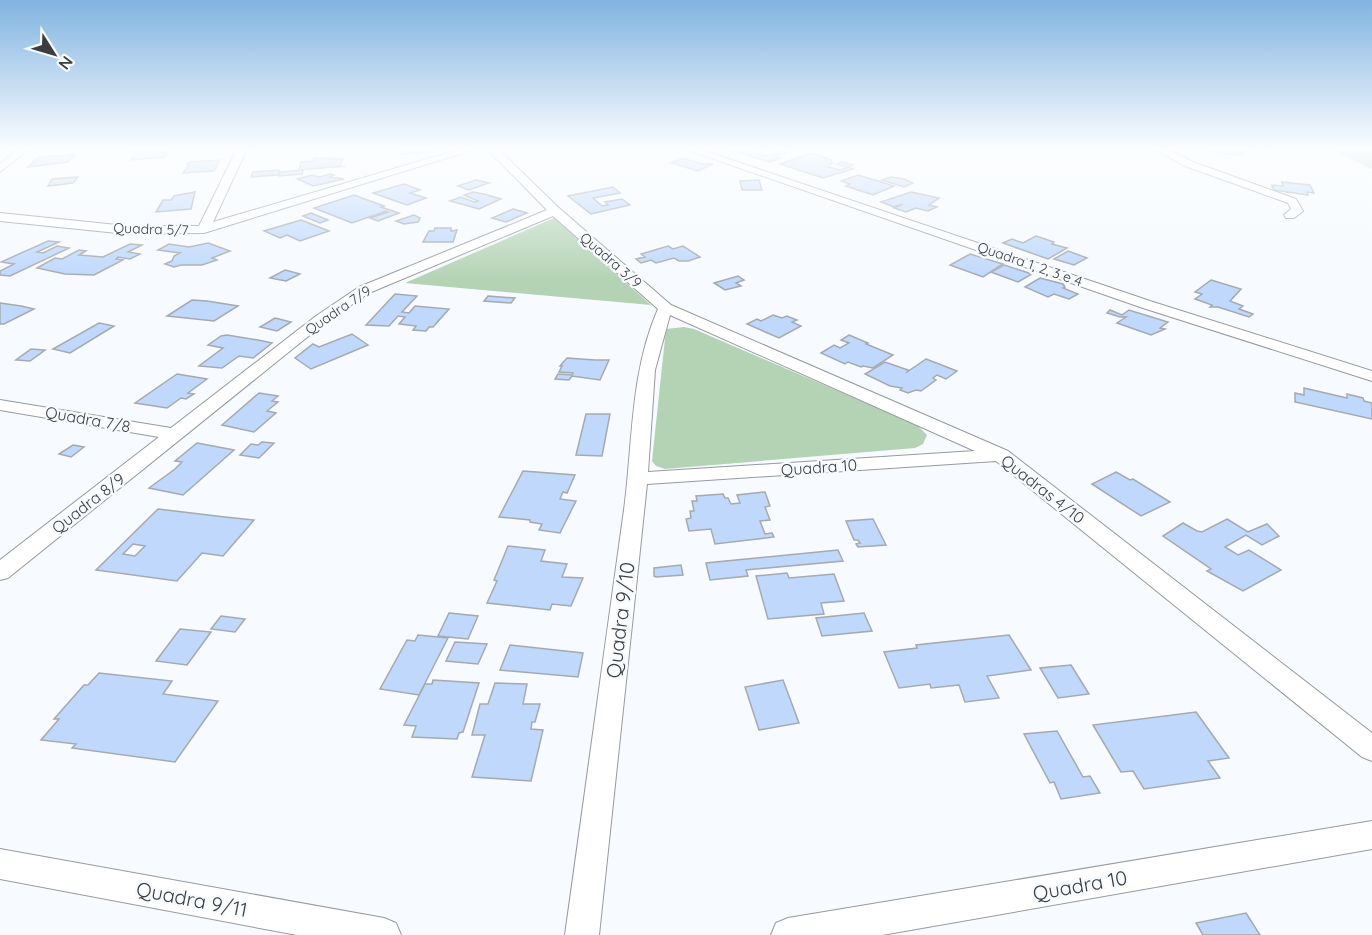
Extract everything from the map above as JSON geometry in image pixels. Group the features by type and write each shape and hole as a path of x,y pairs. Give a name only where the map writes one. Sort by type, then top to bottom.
{"street":[{"path":"204,229 221,193"},
{"name":"Quadra 5/7","path":"0,217 138,231 174,232 204,229 325,193"},
{"name":"Quadra 3/9","path":"536,193 666,308"},
{"name":"Quadra 1, 2, 3 e 4","path":"818,193 1148,305 1372,376"},
{"path":"1268,193 1292,201 1297,211 1290,216"},
{"name":"Quadra 7/9","path":"177,434 321,319 364,290 555,211"},
{"name":"Quadras 4/10","path":"666,308 1001,455 1372,749"},
{"name":"Quadra 9/10","path":"582,935 638,479 642,411 655,331 666,308"},
{"name":"Quadra 7/8","path":"0,405 177,434"},
{"name":"Quadra 8/9","path":"0,572 177,434"},
{"name":"Quadra 10","path":"638,479 1001,455"},
{"name":"Quadra 10","path":"788,935 1372,835"},
{"name":"Quadra 9/11","path":"0,864 384,935"}],"green space":[{"path":"554,218 651,305 405,283"},
{"path":"684,327 694,329 917,425 927,435 923,444 915,448 665,469 656,466 652,461 666,329"}],"building":[{"path":"195,193 191,209 156,212 163,200 171,200 174,196"},
{"path":"373,193 411,193 426,198 407,205"},
{"path":"476,193 501,199 479,209 450,201 461,197 474,202 478,201 464,195"},
{"path":"585,193 620,193 593,198 602,206 608,205 605,202 622,199 630,205 591,214 568,196"},
{"path":"909,193 939,198 929,205 937,207 928,211 916,208 906,212 894,208 903,204 894,207 881,202"},
{"path":"354,195 399,213 378,221 370,218 388,212 386,211 352,223 314,208"},
{"path":"513,209 527,213 506,222 492,218"},
{"path":"311,213 328,220 320,223 303,216"},
{"path":"414,215 420,218 418,222 404,224 396,221"},
{"path":"301,220 329,231 300,241 287,235 280,238 264,231"},
{"path":"435,228 457,230 453,242 423,242 429,231 434,231"},
{"path":"1036,236 1067,248 1048,259 1003,243 1012,239 1023,243"},
{"path":"48,241 59,242 37,252 43,253 57,246 69,248 10,276 0,275 0,271 14,264 1,262"},
{"path":"208,243 230,251 212,258 217,260 202,265 174,267 165,264 180,253 158,250 169,244 189,247"},
{"path":"130,244 142,245 128,252 140,254 130,259 118,257 116,259 123,260 94,275 65,274 37,268 55,258 62,259 79,250 86,251 79,255 103,257"},
{"path":"668,246 673,249 683,246 700,257 688,261 679,261 674,258 656,263 651,260 641,263 636,259 645,257 641,254"},
{"path":"1068,251 1087,258 1074,265 1054,259"},
{"path":"970,254 1003,264 983,277 950,265"},
{"path":"1004,265 1032,274 1018,282 991,272"},
{"path":"285,270 300,274 286,281 270,278"},
{"path":"738,276 744,280 736,283 741,286 725,290 714,283"},
{"path":"1040,278 1063,284 1065,287 1063,288 1078,294 1069,299 1054,294 1048,297 1025,287"},
{"path":"1211,280 1241,289 1230,301 1243,306 1239,309 1253,314 1249,317 1218,307 1210,307 1212,305 1195,299 1202,294 1195,292"},
{"path":"395,294 417,296 402,312 409,313 415,306 449,309 433,327 429,327 426,331 413,330 416,326 399,324 405,317 398,316 389,326 366,325"},
{"path":"488,296 515,298 511,303 484,301"},
{"path":"192,300 238,306 214,321 167,316"},
{"path":"0,303 21,306 34,309 0,324"},
{"path":"1110,310 1122,315 1129,310 1168,322 1160,328 1165,329 1151,335 1117,323 1126,317 1107,313"},
{"path":"773,315 782,318 787,316 797,320 792,322 801,326 779,338 747,324"},
{"path":"275,318 291,322 277,331 260,327"},
{"path":"99,323 114,326 70,353 53,349"},
{"path":"352,334 368,345 311,369 295,358 313,344 319,347"},
{"path":"227,335 272,343 253,358 239,356 222,368 199,366 223,348 208,345 221,336"},
{"path":"849,335 893,355 873,368 861,367 848,362 845,364 821,353 834,345 840,348 849,343 841,340"},
{"path":"31,349 45,350 30,361 16,360"},
{"path":"567,358 609,360 600,380 572,376 569,380 555,379 558,374 572,375 573,373 559,372 562,366 560,366"},
{"path":"926,359 957,371 946,379 937,375 933,378 936,380 921,391 908,393 900,390 902,388 890,386 865,374 885,362 908,370 907,372"},
{"path":"177,374 207,379 188,393 194,394 186,399 181,398 167,408 135,403"},
{"path":"1304,388 1347,398 1347,394 1363,398 1364,401 1372,403 1372,419 1295,402 1295,393 1304,395"},
{"path":"259,393 278,396 272,401 278,402 267,411 276,413 254,432 222,425"},
{"path":"586,414 610,414 602,456 576,455"},
{"path":"262,442 274,443 259,458 240,455 251,444 258,445"},
{"path":"197,443 234,450 183,495 149,488 175,469 182,462 175,461"},
{"path":"73,445 84,447 71,457 59,454"},
{"path":"523,471 575,475 567,493 563,492 560,499 576,501 560,533 539,530 542,524 530,522 530,520 499,517"},
{"path":"1116,472 1130,480 1133,479 1170,502 1141,516 1092,484"},
{"path":"765,492 770,506 765,507 770,520 760,521 765,534 772,533 774,537 715,544 711,529 689,531 686,519 691,518 690,511 694,511 692,501 697,501 696,496 723,494 731,504 740,503 737,495"},
{"path":"158,509 254,520 223,556 202,553 177,581 96,570","holes":["133,544 145,546 135,556 123,554"]},
{"path":"873,519 886,545 858,547 856,544 860,543 854,540 846,521"},
{"path":"1227,519 1248,532 1267,524 1279,536 1262,545 1246,535 1225,547 1238,555 1249,550 1281,570 1243,591 1207,571 1211,569 1163,536 1183,523 1202,532"},
{"path":"508,546 545,550 541,561 567,564 562,577 583,578 571,606 552,604 550,610 487,603"},
{"path":"838,550 843,561 746,570 748,576 710,580 706,563"},
{"path":"681,565 683,575 654,576 654,568"},
{"path":"787,573 789,578 834,574 844,601 821,603 824,614 768,619 756,576"},
{"path":"449,613 478,616 468,639 438,636"},
{"path":"864,613 872,631 822,636 816,618"},
{"path":"221,616 245,619 235,632 211,629"},
{"path":"180,629 211,632 187,665 156,661"},
{"path":"418,635 448,638 419,695 380,689 407,640 415,641"},
{"path":"1009,635 1031,670 987,676 999,698 965,702 959,685 931,688 930,684 899,688 884,652 917,648 916,645"},
{"path":"455,642 487,644 478,664 446,661"},
{"path":"510,645 583,653 578,677 500,670"},
{"path":"1071,665 1089,694 1058,698 1040,668"},
{"path":"99,673 172,681 163,694 218,701 175,762 72,748 76,744 41,740 59,719 54,719 84,685 88,685"},
{"path":"433,680 479,683 463,732 459,733 457,739 412,737 416,726 404,725 425,684 432,684"},
{"path":"783,680 799,723 759,730 745,687"},
{"path":"495,683 527,684 523,704 540,704 531,729 543,730 531,781 472,777 485,735 472,735 480,704 488,704"},
{"path":"1196,712 1229,758 1208,761 1220,778 1144,789 1133,771 1121,772 1093,725"},
{"path":"1057,731 1083,777 1090,776 1100,793 1061,799 1054,782 1050,783 1024,734"},
{"path":"1246,913 1260,935 1203,935 1196,923"}]}
